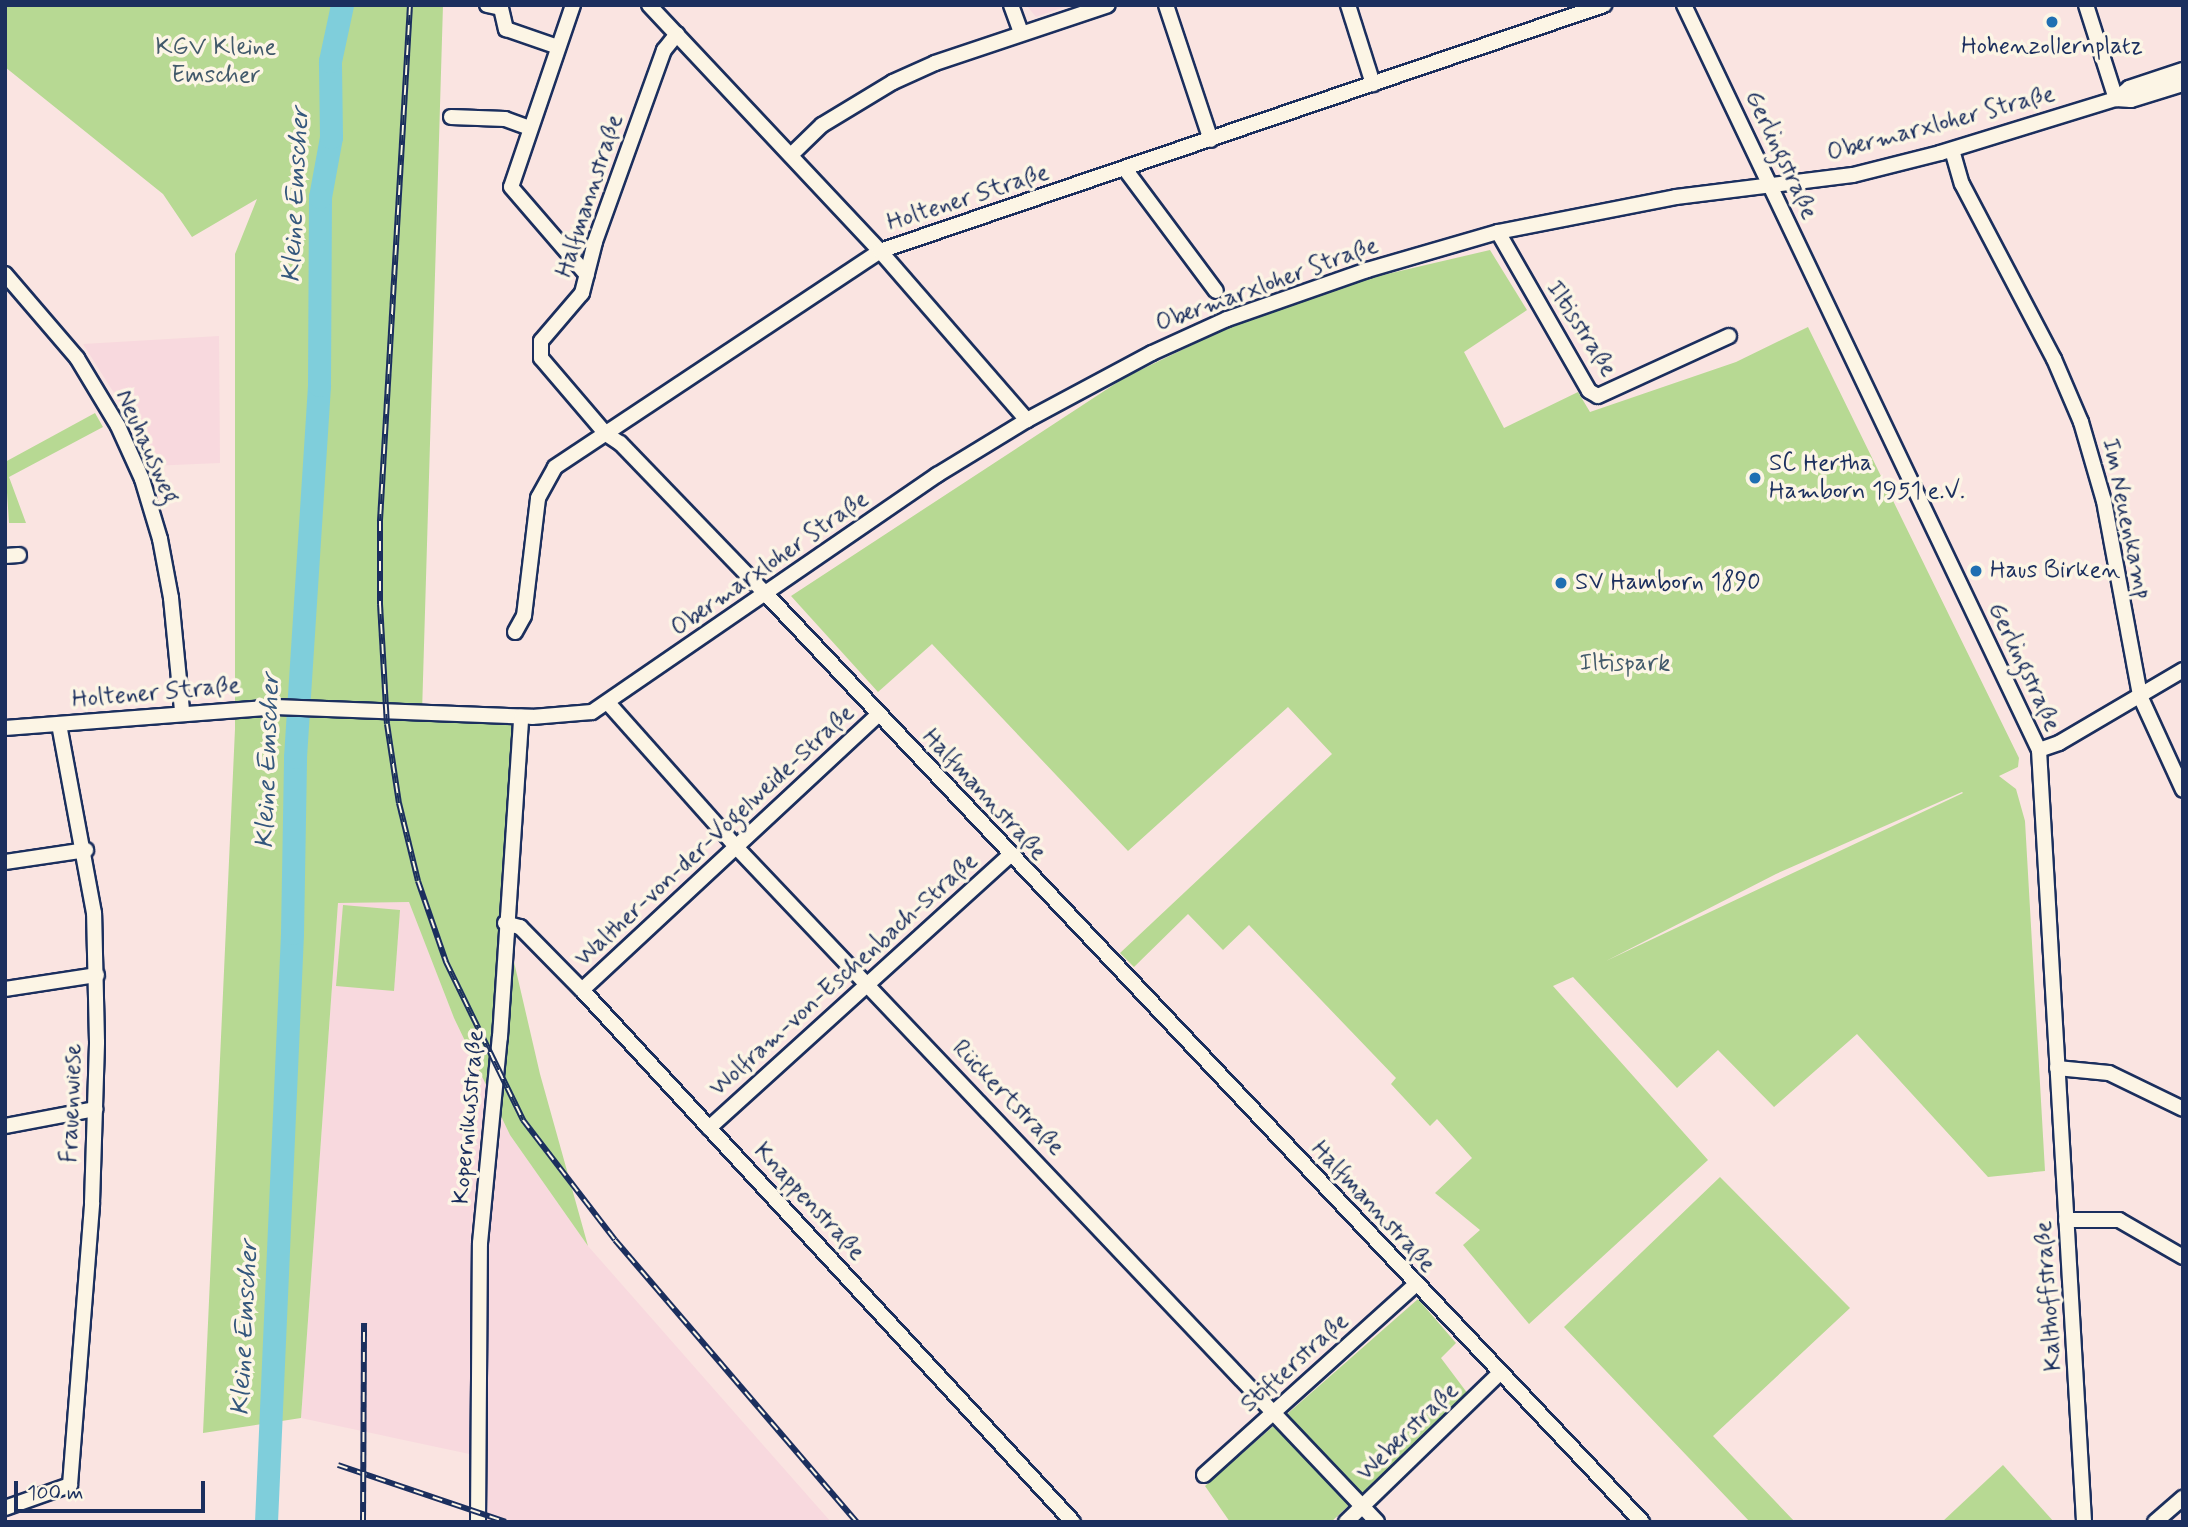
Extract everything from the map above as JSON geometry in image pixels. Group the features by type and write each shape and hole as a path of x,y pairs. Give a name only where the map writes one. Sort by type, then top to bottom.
{"street":[{"path":"487,5 501,8 506,29 558,47"},
{"path":"573,5 511,187 587,275"},
{"path":"649,5 880,251 1027,420"},
{"path":"1012,5 1021,33"},
{"path":"791,155 822,124 893,82 1021,33 1108,5"},
{"path":"1166,5 1211,140"},
{"path":"1348,5 1373,84"},
{"name":"Holtener Straße","path":"515,632 524,616 541,488 555,467 880,251 1125,170 1604,5"},
{"name":"Gerlingstraße","path":"1684,5 2039,750 2057,1068"},
{"path":"2086,5 2116,99"},
{"name":"Halfmannstraße","path":"677,34 664,50 582,293 538,350 606,434 621,443 767,595 1009,856 1642,1522"},
{"name":"Obermarxloher Straße","path":"521,717 569,717 609,704 937,475 1027,420 1152,353 1227,319 1367,270 1498,232 1582,213 1853,175 1952,150 2116,99 2129,89 2183,70"},
{"name":"Obermarxloher Straße","path":"2116,99 2131,100 2183,84"},
{"path":"451,117 505,120 530,128"},
{"name":"Im Neuenkamp","path":"1952,150 1962,184 2054,359 2081,422 2104,501 2140,696 2183,790"},
{"path":"1125,170 1216,291"},
{"name":"Iltisstraße","path":"1498,232 1588,391 1598,396 1729,336"},
{"name":"Neuhausweg","path":"5,274 77,358 118,426 142,479 160,539 171,598 181,711"},
{"path":"2039,750 2183,670"},
{"name":"Rückertstraße","path":"609,704 738,849 1275,1411 1377,1522"},
{"name":"Holtener Straße","path":"5,728 181,711 275,707 521,717"},
{"name":"Walther-von-der-Vogelweide-Straße","path":"582,990 738,849 878,715"},
{"name":"Kopernikusstraße","path":"478,1522 480,1243 500,1037 505,923 521,717"},
{"name":"Frauenwiese","path":"5,1508 70,1485 95,1109 97,975 86,850 59,724"},
{"path":"5,862 86,850"},
{"name":"Wolfram-von-Eschenbach-Straße","path":"709,1128 1009,856"},
{"name":"Knappenstraße","path":"505,923 520,927 582,990 1073,1522"},
{"path":"5,989 97,975"},
{"path":"2057,1068 2109,1073 2183,1110"},
{"name":"Kalthoffstraße","path":"2057,1068 2084,1522"},
{"path":"5,1126 95,1109"},
{"path":"2067,1220 2119,1220 2183,1257"},
{"name":"Stifterstraße","path":"1204,1475 1415,1285"},
{"name":"Weberstraße","path":"1346,1522 1500,1373"},
{"path":"2155,1522 2183,1498"}],"shaded area":[{"path":"1026,5 1069,5 1036,17"},
{"path":"219,336 220,463 150,466 126,412 83,344"},
{"path":"409,901 454,1018 510,1135 588,1246 831,1522 488,1522 488,1458 301,1418 338,903"}],"green space":[{"name":"KGV Kleine Emscher","path":"5,5 443,5 422,713 521,717 505,923 540,1074 588,1246 510,1135 454,1018 409,902 338,903 301,1418 203,1433 235,729 235,254 257,199 192,237 163,194 5,67"},
{"name":"Iltispark","path":"1490,250 1527,310 1464,352 1504,428 1578,392 1590,412 1736,362 1808,327 2019,758 2018,767 1999,776 2016,789 2025,821 2045,1171 1988,1177 1857,1034 1774,1107 1718,1050 1677,1088 1573,977 1553,986 1708,1160 1529,1324 1463,1245 1480,1230 1435,1193 1472,1158 1437,1119 1430,1126 1391,1084 1396,1078 1249,925 1223,950 1188,914 1134,967 1120,953 1332,754 1288,707 1128,851 932,644 878,692 791,596 1124,378 1225,329 1370,278","holes":["1963,793 1606,961 1776,874"]},
{"path":"95,413 103,427 9,477 26,523 9,523 5,462"},
{"path":"343,905 400,910 394,991 336,986"},
{"path":"1720,1177 1850,1308 1713,1436 1795,1522 1750,1522 1564,1327"},
{"path":"1418,1299 1456,1343 1441,1358 1468,1394 1331,1522 1230,1522 1205,1486"},
{"path":"2003,1465 2054,1522 1942,1522"}],"waterway":[{"name":"Kleine Emscher","path":"266,1522 292,933 295,757 319,385 320,197 331,137 330,61 342,5"}],"railway":[{"path":"410,5 380,521 380,604 387,724 399,803 418,881 446,962 523,1120 615,1240 857,1522"},
{"path":"363,1522 364,1323"},
{"path":"338,1465 506,1522"}],"place":[{"name":"Hohenzollernplatz","path":"2052,22"},
{"name":"SC Hertha Hamborn 1951 e.V.","path":"1755,478"},
{"name":"Haus Birken","path":"1976,571"},
{"name":"SV Hamborn 1890","path":"1561,583"}]}
